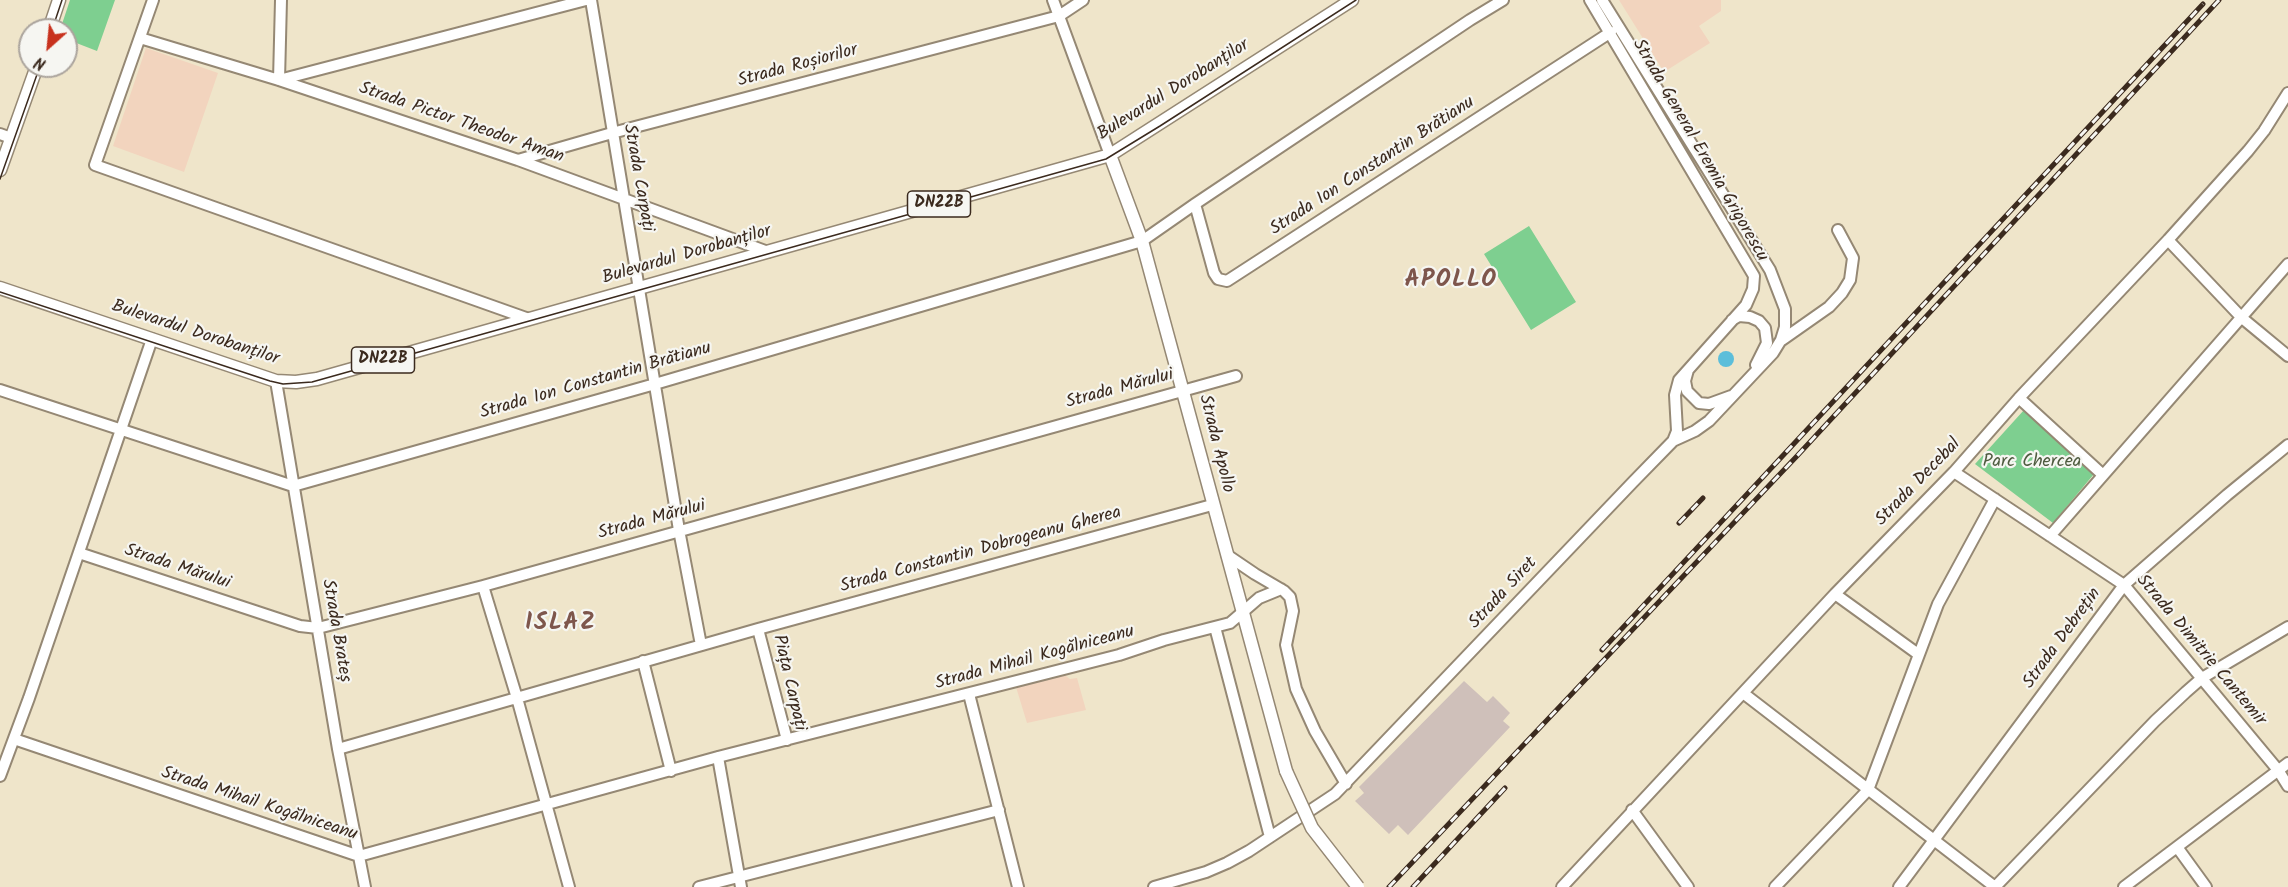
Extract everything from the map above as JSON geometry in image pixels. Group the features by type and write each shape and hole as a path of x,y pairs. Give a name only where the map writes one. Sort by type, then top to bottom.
{"main road":[{"path":"53,18 59,0"},
{"name":"Bulevardul Dorobanților","path":"0,288 276,381 296,382 317,379 1110,155 1352,0"},
{"path":"0,170 6,136 32,78"},
{"name":"Strada Apollo","path":"1110,155 1142,241 1286,771 1312,828 1358,887"}],"street":[{"path":"153,0 94,165 530,319"},
{"path":"280,0 279,80 586,0"},
{"name":"Strada Carpați","path":"591,0 679,530 701,645"},
{"name":"Strada Apollo","path":"1053,0 1110,155"},
{"name":"Strada Roșiorilor","path":"518,160 612,133 1059,16 1083,0"},
{"name":"Strada Ion Constantin Brătianu","path":"293,486 655,384 1142,241 1503,0"},
{"name":"Strada General Eremia Grigorescu","path":"1590,0 1751,269 1755,285 1752,294 1732,320 1676,384 1678,425 1673,441"},
{"name":"Strada General Eremia Grigorescu","path":"1602,0 1770,270 1781,296 1786,318 1781,340"},
{"name":"Strada Ion Constantin Brătianu","path":"1195,204 1214,273 1218,279 1227,281 1611,32"},
{"name":"Strada Pictor Theodor Aman","path":"140,38 279,80 518,160 768,252"},
{"name":"Strada Decebal","path":"1562,887 1835,594 1954,472 2019,398 2168,240 2248,151 2264,131 2288,93"},
{"path":"1781,340 1829,307 1850,280 1853,258 1838,230"},
{"path":"2168,240 2242,318 2288,356"},
{"path":"2050,536 2288,264"},
{"name":"Strada Siret","path":"1732,320 1739,316 1750,317 1759,321 1765,328 1767,343 1751,375"},
{"path":"0,776 80,553 152,339"},
{"name":"Strada Siret","path":"1154,887 1206,872 1227,863 1300,818 1346,784 1673,441 1702,426 1773,353 1781,340"},
{"name":"Strada Siret","path":"1689,367 1685,381 1687,391 1699,403 1709,404 1732,395"},
{"name":"Strada Mărului","path":"80,553 300,626 318,628 483,586 679,530 768,508 975,447 1236,376"},
{"name":"Strada Brateș","path":"276,381 338,749 365,887"},
{"path":"0,390 293,486"},
{"path":"2019,398 2103,475"},
{"name":"Strada Debrețin","path":"1899,887 2124,585 2183,532 2288,445"},
{"name":"Strada Dimitrie Cantemir","path":"1954,472 2124,585 2278,770 2288,786"},
{"path":"1775,887 1868,790 1938,604 1953,572 1995,499"},
{"name":"Strada Constantin Dobrogeanu Gherea","path":"758,628 1212,505"},
{"path":"1227,555 1287,593 1293,607 1286,645 1296,689 1311,723 1346,784"},
{"path":"483,586 517,698 569,887"},
{"name":"Strada Mihail Kogălniceanu","path":"787,740 1119,655 1215,627 1233,621 1259,598 1281,589"},
{"path":"1835,594 1918,654"},
{"path":"1215,627 1270,837"},
{"path":"1743,693 1995,887 2155,721 2202,678 2288,627"},
{"name":"Piața Carpați","path":"643,661 758,628 787,740 671,771"},
{"path":"338,749 643,661 671,771"},
{"path":"969,693 1018,887"},
{"name":"Strada Mihail Kogălniceanu","path":"14,738 359,856 671,771"},
{"path":"718,757 740,882"},
{"path":"2124,887 2288,763"},
{"path":"699,887 740,882 999,810"},
{"path":"1632,810 1688,887"},
{"path":"2177,847 2206,887"}],"shaded area":[{"path":"1619,0 1721,0 1721,11 1699,26 1710,43 1664,72"},
{"path":"146,48 218,73 184,172 113,146"},
{"path":"1063,674 1070,679 1077,678 1086,710 1027,723 1016,687"},
{"path":"1464,681 1487,702 1493,696 1510,713 1503,721 1510,727 1408,835 1398,825 1389,834 1355,801 1364,793 1359,787"}],"green space":[{"path":"70,0 115,0 97,51 78,44 78,18 64,18"},
{"path":"1529,226 1576,302 1531,330 1484,254"},
{"name":"Parc Chercea","path":"2024,410 2094,474 2053,523 1975,464"}],"water":[{"path":"1723,351 1729,351 1734,359 1732,365 1723,367 1718,362 1718,356"}],"tram line":[{"path":"56,18 62,0"},
{"path":"0,292 270,381 283,384 312,382 1106,159 1356,0"},
{"path":"0,179 36,78"}],"railway":[{"path":"1389,887 1797,456 2219,0"},
{"path":"1602,650 2203,4"},
{"path":"1679,523 1703,498"},
{"path":"1413,887 1505,788"}],"district":[{"name":"APOLLO","path":"1451,282"},
{"name":"ISLAZ","path":"561,625"}]}
